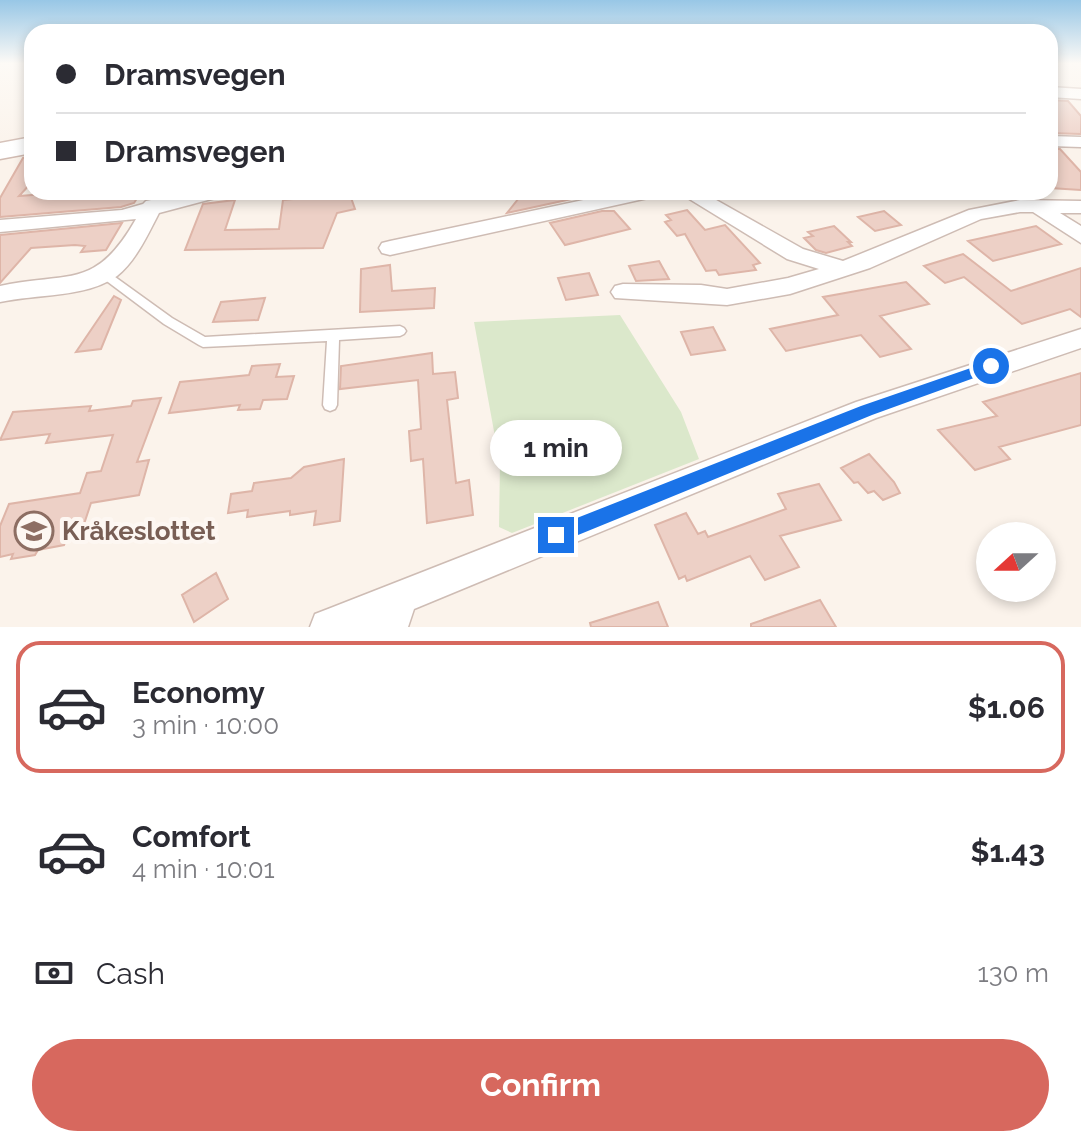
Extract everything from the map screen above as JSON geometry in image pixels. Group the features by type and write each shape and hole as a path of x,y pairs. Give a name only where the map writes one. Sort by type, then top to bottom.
{"street":[{"path":"1058,93 1081,94"},
{"path":"1058,141 1081,142"},
{"path":"0,151 24,146"},
{"path":"390,248 611,200"},
{"path":"702,200 808,260 842,268"},
{"path":"1027,200 1081,236"},
{"path":"0,226 122,216 155,201"},
{"path":"0,294 104,273 120,258 155,201"},
{"path":"623,292 701,293 727,297 790,286 884,255 976,214 1037,206 1081,207"},
{"path":"328,627 395,613 866,410 1081,338"}],"lane":[{"path":"104,273 168,321 203,342 400,331"},
{"path":"330,405 333,336"}],"green space":[{"path":"620,315 681,412 699,459 512,533 499,527 500,464 474,322"}],"building":[{"path":"1058,100 1068,101 1081,116 1081,134 1058,133"},
{"path":"1058,149 1081,172 1081,190 1058,189"},
{"path":"23,158 24,191 19,196 24,196 24,200 136,200 121,207 0,217 0,198"},
{"path":"235,200 225,230 279,229 283,200 352,200 355,209 337,213 323,248 185,250 203,204"},
{"path":"517,200 567,200 507,213"},
{"path":"687,210 705,230 725,225 760,263 753,265 756,270 719,275 716,270 706,271 685,234 677,236 665,222 671,220 666,215"},
{"path":"614,211 630,229 565,245 550,223"},
{"path":"884,211 901,225 875,231 858,217"},
{"path":"122,223 106,250 81,252 85,246 75,245 31,248 0,283 0,235"},
{"path":"834,226 852,246 826,253 816,250 804,238 813,236 808,232"},
{"path":"1036,226 1061,244 993,261 968,241"},
{"path":"963,254 1011,291 1081,268 1081,317 1070,309 1022,324 964,277 945,283 924,266"},
{"path":"659,261 669,279 636,281 629,266"},
{"path":"390,265 392,291 435,288 434,308 360,312 361,269"},
{"path":"589,273 598,295 566,300 558,278"},
{"path":"906,282 929,304 880,316 911,349 880,357 861,335 786,351 770,329 838,315 823,297"},
{"path":"114,296 121,300 101,349 76,352"},
{"path":"265,298 258,320 213,322 221,302"},
{"path":"713,327 725,350 691,355 681,332"},
{"path":"432,353 433,374 455,372 458,398 447,400 456,483 469,480 473,515 427,523 423,459 411,461 409,431 421,429 418,380 340,389 341,366"},
{"path":"280,364 276,377 294,376 287,399 263,400 260,409 238,410 240,405 169,413 180,382 249,375 252,366"},
{"path":"1081,373 1081,425 999,447 1010,459 975,470 938,430 997,416 983,402"},
{"path":"161,398 137,462 149,460 139,495 91,503 82,530 69,532 64,545 38,550 35,555 11,559 13,554 0,557 0,526 9,504 80,493 87,473 101,471 113,435 46,443 50,434 0,440 13,412 91,406 89,411 131,406 133,401"},
{"path":"869,454 900,493 883,500 874,491 868,493 858,482 854,483 841,468"},
{"path":"344,459 340,521 314,525 316,511 247,517 248,510 228,513 231,494 252,491 254,483 291,478 304,467"},
{"path":"819,484 841,520 780,536 799,567 765,580 750,556 687,581 685,576 679,579 655,525 686,513 698,534 705,531 708,537 786,509 778,494"},
{"path":"216,573 228,599 194,622 182,595"},
{"path":"820,600 836,627 751,627 751,624"},
{"path":"658,602 668,627 591,627 590,623"}],"place":[{"name":"Kråkeslottet","path":"34,531"}],"route":[{"path":"556,535 866,410 991,366"}]}
